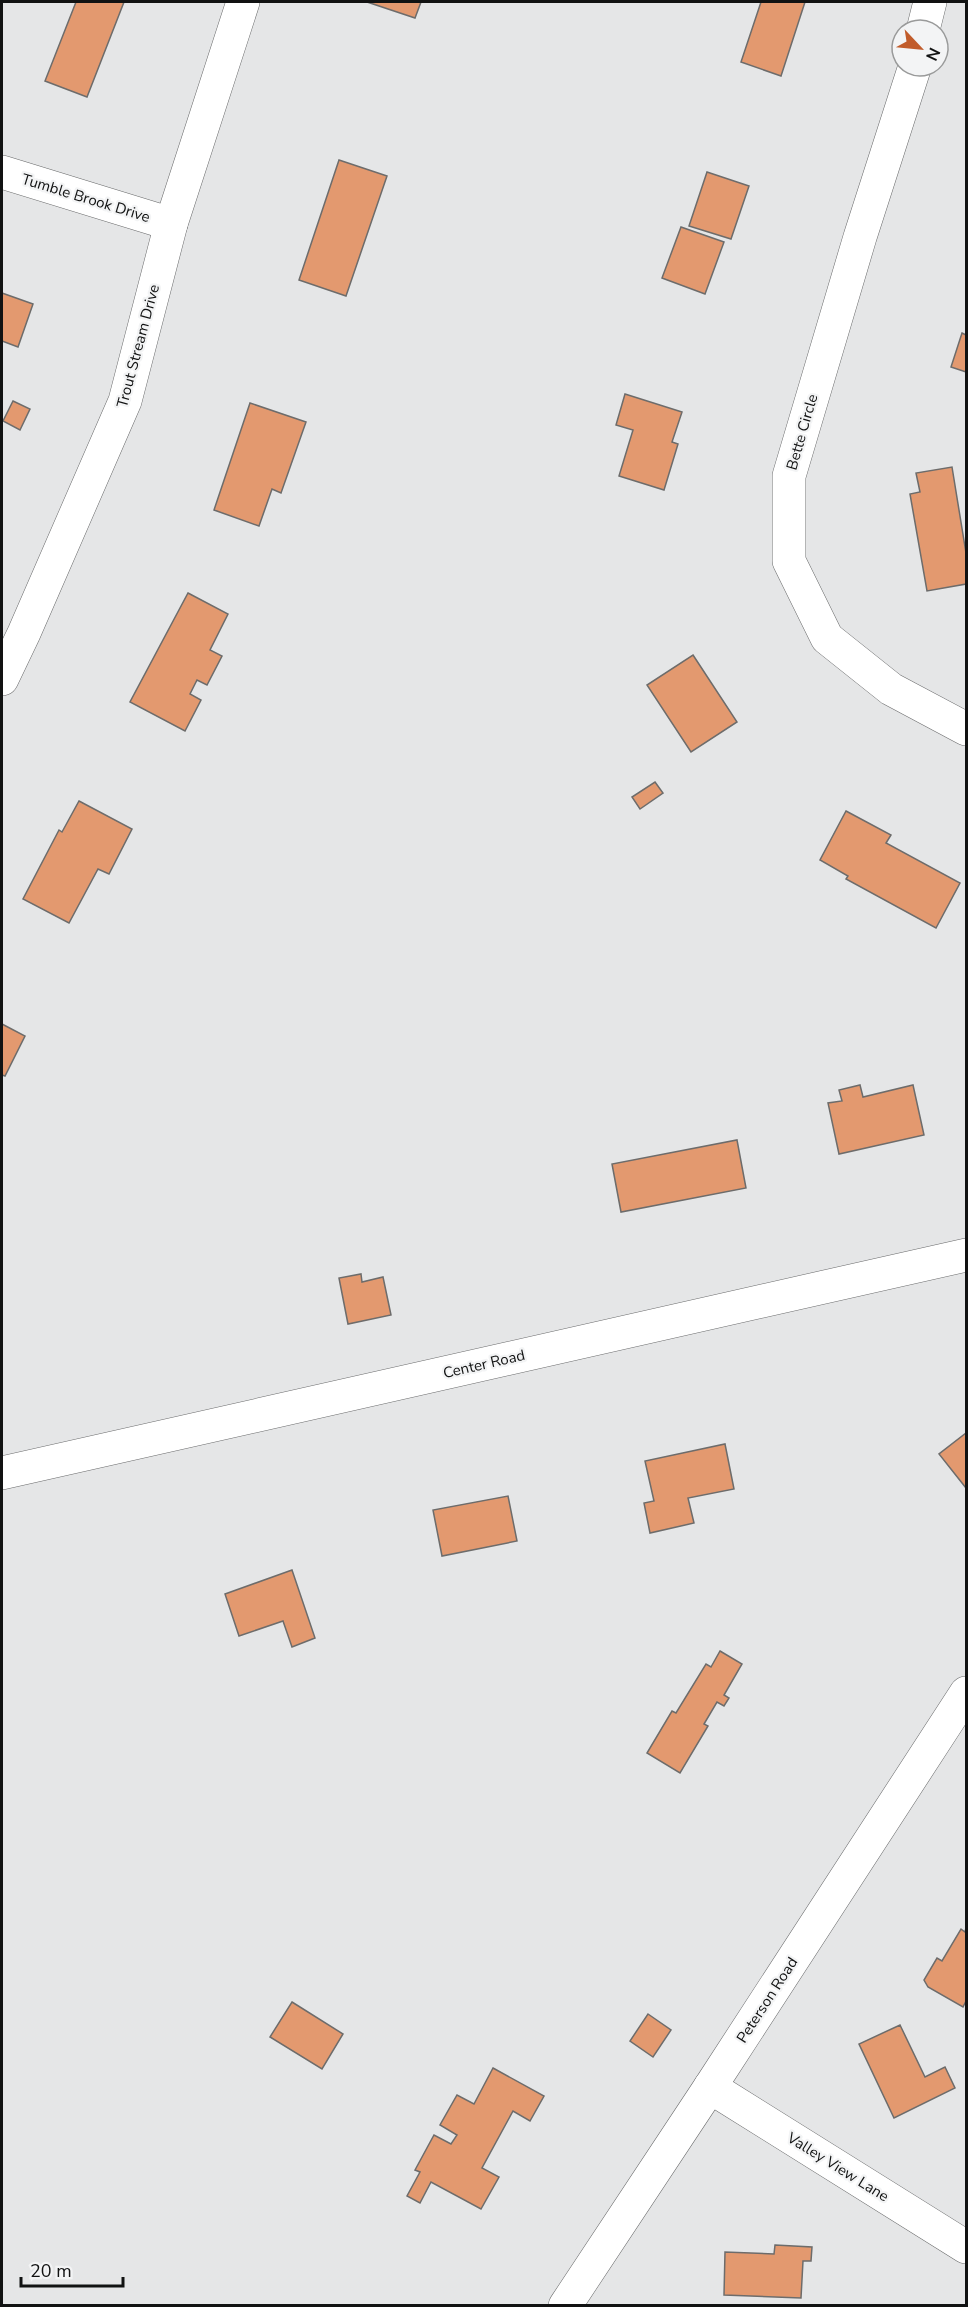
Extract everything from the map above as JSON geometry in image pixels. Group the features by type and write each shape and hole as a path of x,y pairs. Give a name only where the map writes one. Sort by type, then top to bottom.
{"street":[{"name":"Trout Stream Drive","path":"2,679 125,401 171,224 243,2"},
{"path":"926,18 930,2"},
{"name":"Bette Circle","path":"911,78 860,237 789,476 789,561 826,638 891,689 966,729"},
{"name":"Tumble Brook Drive","path":"2,172 171,224"},
{"name":"Center Road","path":"2,1473 966,1255"},
{"name":"Peterson Road","path":"565,2306 966,1693"},
{"name":"Valley View Lane","path":"710,2087 966,2247"}],"building":[{"path":"76,2 124,2 87,97 45,81"},
{"path":"367,2 421,2 415,18"},
{"path":"761,2 805,2 781,76 741,62"},
{"path":"339,160 387,176 346,296 299,280"},
{"path":"707,172 749,186 731,239 689,226"},
{"path":"681,227 724,242 705,294 662,278"},
{"path":"2,293 33,304 18,347 2,341"},
{"path":"962,333 966,335 966,372 951,367"},
{"path":"625,394 682,412 672,442 678,444 664,490 619,476 633,430 616,425"},
{"path":"13,401 30,409 20,430 3,421"},
{"path":"250,403 306,422 281,493 272,489 259,526 214,510"},
{"path":"952,467 966,553 966,584 927,591 910,494 920,492 916,473"},
{"path":"188,593 228,614 210,650 222,656 207,685 197,680 190,694 201,700 185,731 130,702"},
{"path":"693,655 737,722 691,752 647,685"},
{"path":"655,782 663,793 640,809 632,797"},
{"path":"79,801 132,829 109,874 98,869 69,923 23,899 59,830 62,832"},
{"path":"846,811 891,835 886,843 960,883 936,928 846,879 848,876 820,860"},
{"path":"2,1024 25,1036 5,1076 2,1075"},
{"path":"860,1085 863,1097 913,1085 924,1135 839,1154 828,1103 842,1101 839,1090"},
{"path":"737,1140 746,1188 621,1212 612,1164"},
{"path":"361,1274 362,1282 383,1277 391,1315 348,1324 339,1278"},
{"path":"966,1433 966,1488 939,1454"},
{"path":"725,1444 734,1489 688,1498 694,1523 650,1533 644,1503 654,1501 645,1461"},
{"path":"508,1496 517,1541 442,1556 433,1510"},
{"path":"292,1570 315,1638 292,1647 283,1621 239,1636 225,1594"},
{"path":"720,1651 742,1664 724,1695 729,1698 724,1706 717,1702 704,1724 708,1726 680,1773 647,1753 672,1711 676,1713 706,1664 711,1667"},
{"path":"966,1928 966,2001 963,2007 928,1987 924,1980 937,1958 942,1961 961,1929 965,1932"},
{"path":"292,2002 343,2034 322,2069 270,2037"},
{"path":"648,2014 671,2030 653,2057 630,2041"},
{"path":"900,2025 925,2077 945,2067 955,2088 894,2118 859,2044"},
{"path":"493,2068 544,2096 530,2121 513,2111 482,2168 499,2177 481,2209 431,2182 420,2203 407,2196 420,2172 415,2170 434,2135 451,2144 457,2135 440,2125 457,2095 474,2104"},
{"path":"775,2245 812,2247 811,2261 803,2261 801,2298 724,2295 725,2252 774,2254"}]}
